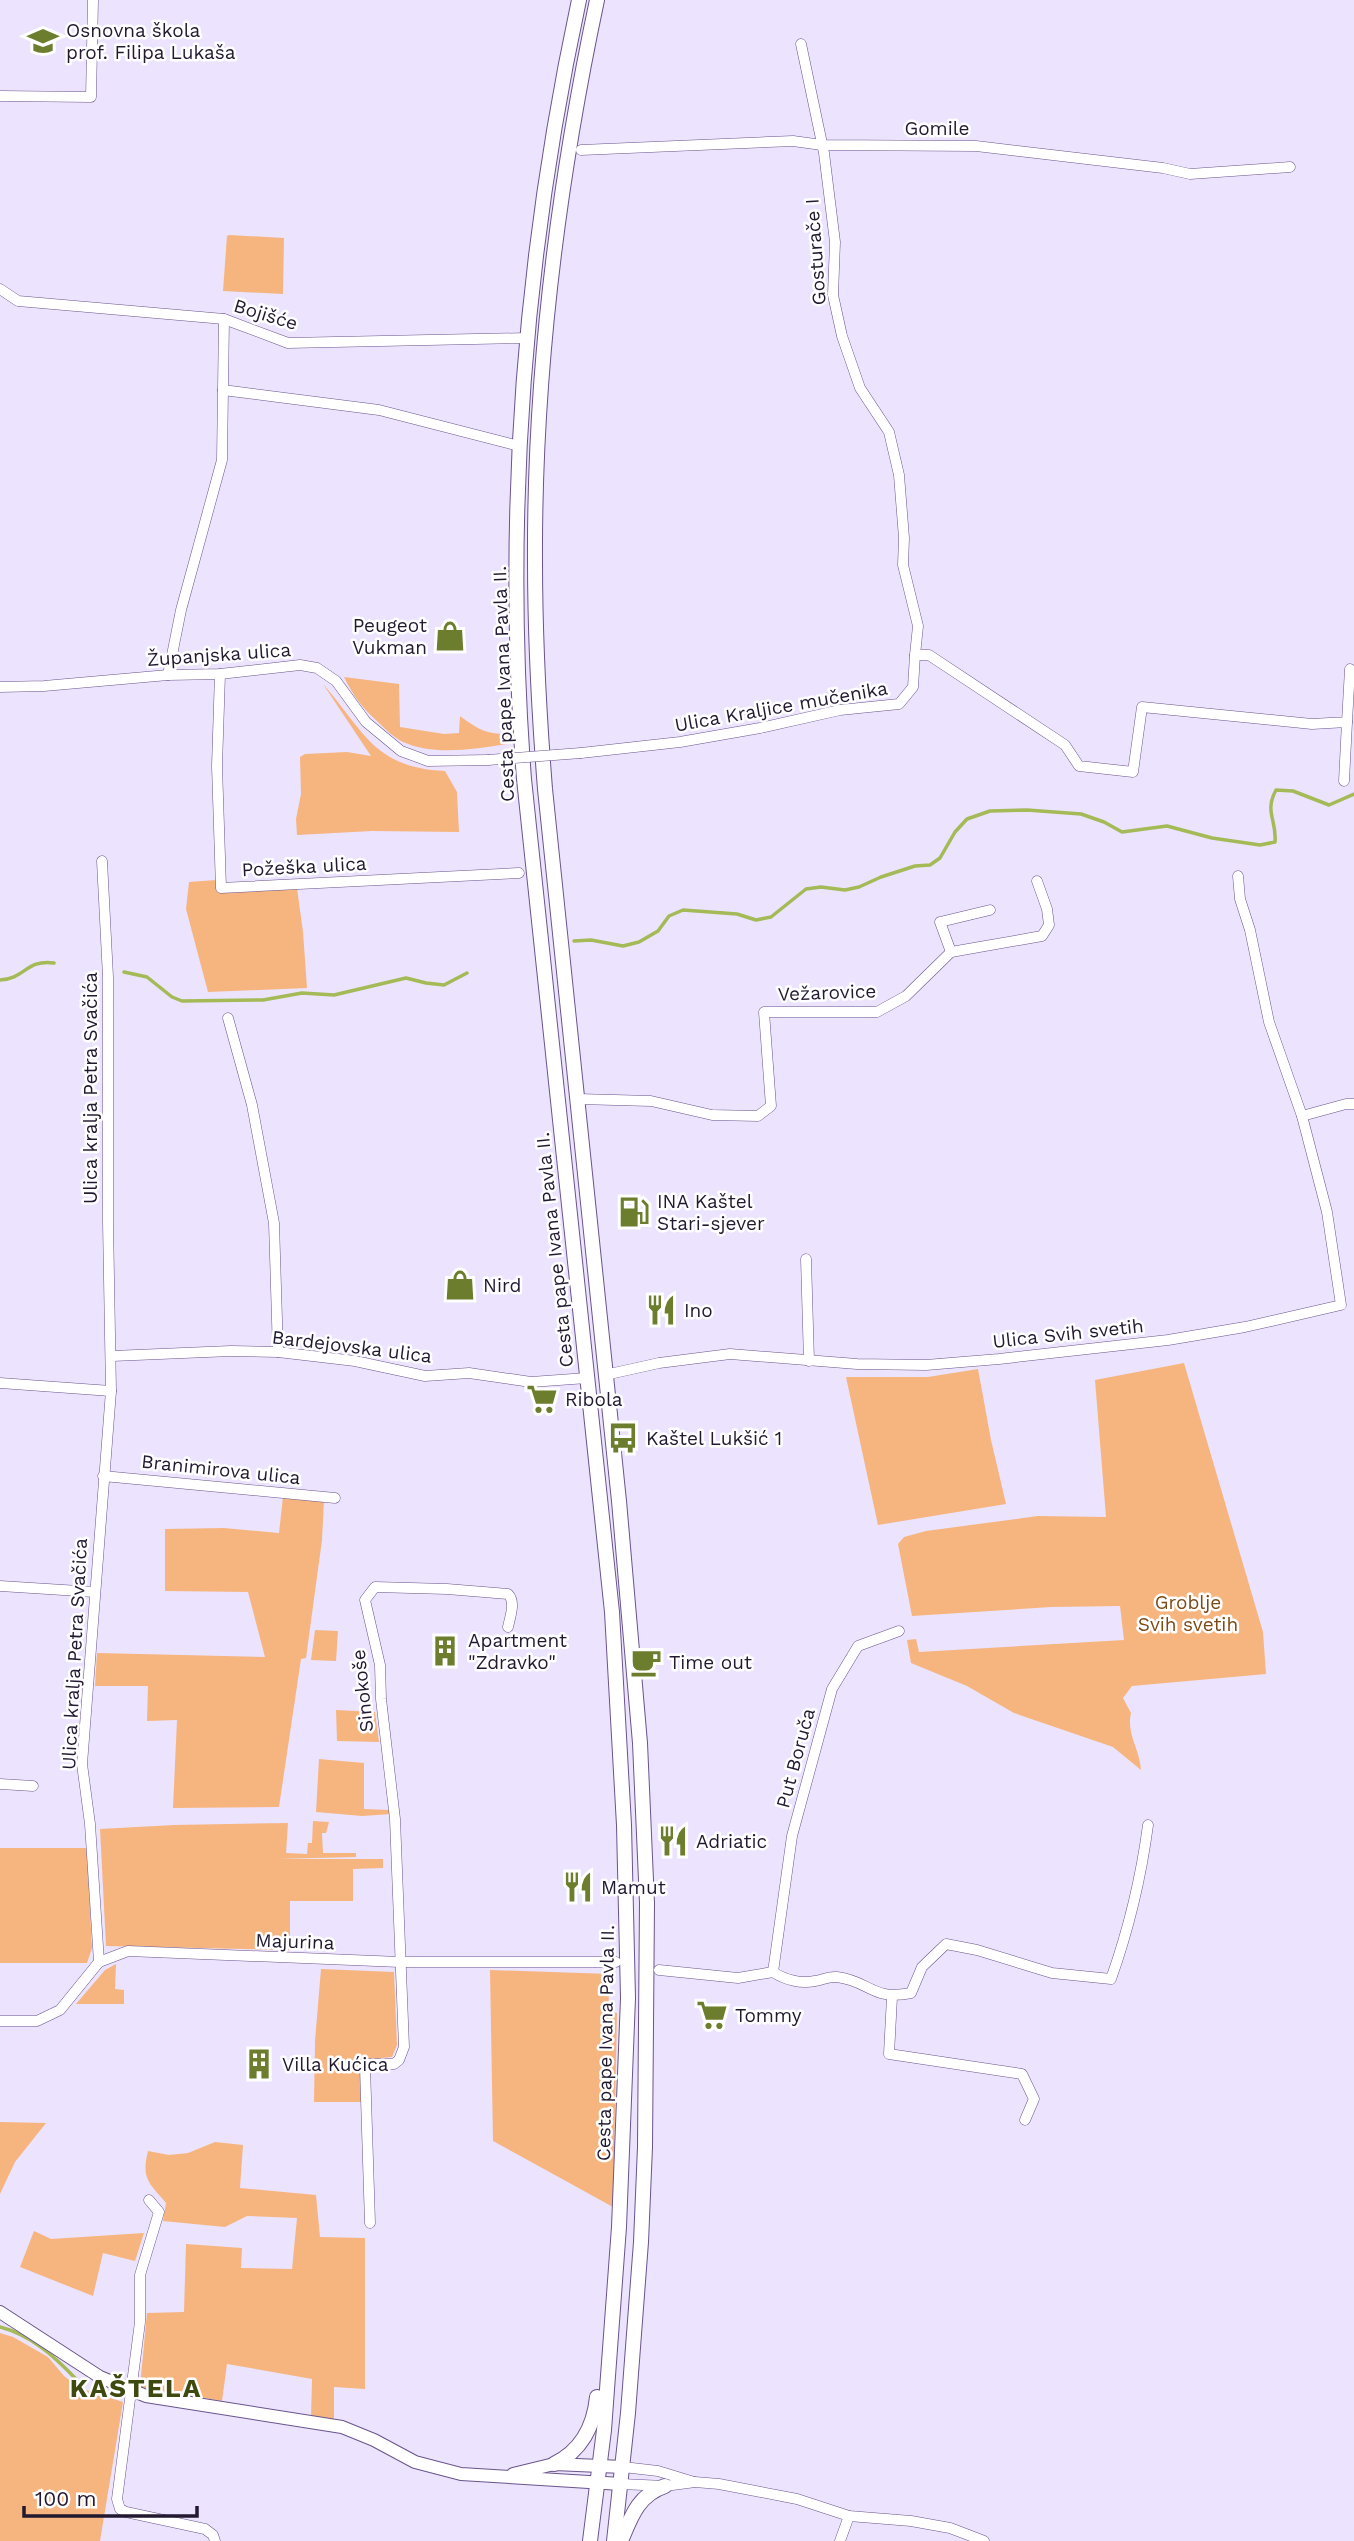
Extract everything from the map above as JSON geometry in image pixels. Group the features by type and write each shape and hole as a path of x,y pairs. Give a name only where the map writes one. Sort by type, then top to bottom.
{"main road":[{"name":"Cesta pape Ivana Pavla II.","path":"579,0 547,171 526,338 519,446 516,574 520,734 618,1675 628,2012 619,2227 600,2465 590,2541"},
{"name":"Cesta pape Ivana Pavla II.","path":"597,0 567,163 548,311 538,449 535,560 538,699 545,789 619,1501 640,1743 647,1903 645,2147 641,2242 623,2467 614,2541"},
{"path":"554,2464 577,2447 591,2426 600,2386 609,2366"},
{"path":"621,2541 640,2502 656,2489 665,2486"}],"street":[{"path":"0,96 91,97 93,0"},
{"name":"Gosturače I","path":"801,44 822,145 835,243 833,295 842,337 860,388 889,432 900,475 903,565 918,626 915,655"},
{"name":"Gomile","path":"581,150 793,141 822,145 976,146 1163,168 1190,174 1290,167"},
{"name":"Bojišće","path":"0,289 18,301 224,319 288,343 526,338"},
{"path":"168,675 181,610 222,460 224,319"},
{"path":"223,390 379,410 519,446"},
{"path":"915,655 929,655 1027,719 1065,745 1079,766 1133,772 1142,707 1311,723 1347,722"},
{"name":"Ulica Kraljice mučenika","path":"488,760 680,742 840,710 900,704 912,687 915,655"},
{"name":"Županjska ulica","path":"0,687 220,674 300,665 317,668 336,681 366,722 388,743 401,751 428,761 488,760"},
{"path":"1343,781 1350,669"},
{"name":"Požeška ulica","path":"220,674 217,766 221,888 519,873"},
{"name":"Ulica kralja Petra Svačića","path":"102,861 108,977 108,1222 112,1356"},
{"name":"Ulica Svih svetih","path":"605,1375 659,1363 730,1354 809,1361 926,1365 999,1359 1179,1338 1245,1327 1341,1305 1327,1213 1302,1116 1269,1022 1250,930 1240,899 1238,876"},
{"path":"990,909 940,922 951,952 1042,936 1049,925 1047,909 1037,881"},
{"name":"Vežarovice","path":"578,1099 651,1101 712,1115 758,1116 771,1105 764,1012 877,1012 906,996 951,952"},
{"path":"228,1018 252,1105 274,1223 278,1352"},
{"path":"1302,1116 1354,1104"},
{"path":"806,1259 809,1361"},
{"name":"Bardejovska ulica","path":"112,1356 231,1350 278,1352 355,1361 425,1376 469,1373 531,1382 587,1378"},
{"path":"0,1383 111,1391 112,1356"},
{"name":"Ulica kralja Petra Svačića","path":"99,1962 90,1824 82,1763 111,1391"},
{"name":"Branimirova ulica","path":"103,1476 335,1499"},
{"path":"0,1586 95,1592"},
{"name":"Sinokoše","path":"400,1962 395,1819 381,1699 380,1665 365,1600 375,1587 508,1594 512,1597 508,1628"},
{"name":"Put Boruča","path":"773,1972 792,1836 832,1689 858,1646 899,1631"},
{"path":"0,1784 33,1786"},
{"path":"659,1970 738,1978 773,1972 797,1982 836,1977 855,1981 873,1992 892,1997 911,1993 922,1968 946,1944 977,1950 1052,1973 1111,1979 1125,1942 1140,1881 1148,1825"},
{"name":"Majurina","path":"99,1962 128,1951 400,1962 616,1962"},
{"path":"0,2021 37,2021 60,2010 99,1962"},
{"path":"370,2223 365,2067 369,2064 394,2064 399,2060 404,2047 400,1962"},
{"path":"892,1997 889,2054 1022,2074 1034,2099 1025,2120"},
{"path":"149,2200 159,2212 139,2275 140,2322 117,2499 120,2509 205,2529 213,2535 215,2541"},
{"path":"0,2312 100,2377 132,2392 180,2403 342,2427 437,2470 538,2480 665,2486 695,2482 719,2484 797,2499 849,2516 911,2521 950,2528 984,2541"},
{"path":"506,2476 554,2464 600,2465 658,2470 695,2482"},
{"path":"840,2541 849,2516"}],"green space":[{"path":"229,235 284,238 283,294 223,291"},
{"path":"344,677 399,684 400,727 444,734 459,733 460,716 482,730 508,733 507,744 441,750 403,742 389,733 367,711"},
{"path":"323,684 361,731 386,755 402,763 445,771 457,792 459,832 372,831 297,835 296,819 301,794 300,757 305,754 347,752 371,756"},
{"path":"216,880 222,892 297,888 307,988 208,992 186,909 189,882"},
{"name":"Groblje Svih svetih","path":"1184,1363 1263,1632 1266,1674 1132,1686 1123,1698 1131,1713 1130,1728 1141,1770 1113,1747 1014,1713 967,1686 911,1663 907,1640 916,1639 919,1652 1124,1640 1120,1606 1051,1607 912,1616 898,1544 904,1537 926,1531 1038,1516 1106,1517 1095,1380"},
{"path":"978,1369 1006,1504 878,1525 846,1377 928,1377"},
{"path":"283,1497 324,1500 322,1540 306,1658 301,1659 279,1807 173,1808 177,1720 147,1721 148,1686 95,1686 97,1653 265,1657 248,1592 165,1591 165,1529 224,1528 279,1533"},
{"path":"315,1630 338,1631 336,1661 311,1660"},
{"path":"336,1710 375,1712 379,1742 337,1741"},
{"path":"319,1759 364,1763 364,1809 390,1810 391,1814 362,1816 316,1812"},
{"path":"313,1821 329,1822 326,1833 322,1833 323,1853 356,1853 356,1857 277,1859 383,1859 383,1868 353,1869 353,1901 290,1901 290,1950 106,1946 100,1829 288,1823 286,1853 307,1854 308,1843 312,1843"},
{"path":"0,1848 87,1848 92,1948 87,1963 0,1963"},
{"path":"116,1964 115,1989 124,1990 124,2004 76,2004 105,1970"},
{"path":"321,1969 394,1972 397,2045 392,2057 361,2060 361,2102 314,2102 315,2041"},
{"path":"490,1970 610,1974 608,2012 617,2013 613,2207 493,2141"},
{"path":"0,2122 46,2123 15,2162 0,2194"},
{"path":"215,2142 243,2145 240,2188 316,2195 320,2237 365,2238 365,2389 334,2387 334,2419 311,2418 312,2379 227,2364 222,2401 140,2387 147,2313 184,2312 186,2244 242,2248 241,2268 292,2269 297,2218 247,2216 225,2227 163,2221 166,2203 151,2185 146,2174 148,2151 169,2155 188,2153"},
{"path":"34,2231 51,2239 144,2233 135,2261 103,2253 93,2296 20,2267"},
{"path":"0,2333 13,2337 48,2357 64,2376 80,2388 123,2402 100,2541 0,2541"}],"waterway":[{"path":"574,941 591,940 623,946 639,942 658,931 669,916 683,910 737,914 756,920 771,917 806,889 821,887 845,890 915,866 930,865 940,858 955,832 967,819 990,811 1027,810 1081,814 1122,832 1167,826 1212,838 1260,845 1275,842 1271,804 1276,790 1293,791 1329,805 1354,794"},
{"path":"0,980 15,976 37,964 54,963"},
{"path":"124,972 147,977 172,997 182,1001 263,1000 302,993 334,995 406,978 444,985 467,973"},
{"path":"0,2327 22,2335 41,2347 76,2379"}],"place":[{"name":"Osnovna škola prof. Filipa Lukaša","path":"43,41"},
{"name":"Peugeot Vukman","path":"450,636"},
{"name":"INA Kaštel Stari-sjever","path":"634,1212"},
{"name":"Nird","path":"460,1285"},
{"name":"Ino","path":"661,1310"},
{"name":"Ribola","path":"542,1399"},
{"name":"Kaštel Lukšić 1","path":"623,1438"},
{"name":"Apartment \"Zdravko\"","path":"445,1651"},
{"name":"Time out","path":"646,1662"},
{"name":"Adriatic","path":"673,1841"},
{"name":"Mamut","path":"578,1887"},
{"name":"Tommy","path":"712,2015"},
{"name":"Villa Kućica","path":"259,2064"}],"district":[{"name":"KAŠTELA","path":"136,2388"}]}
